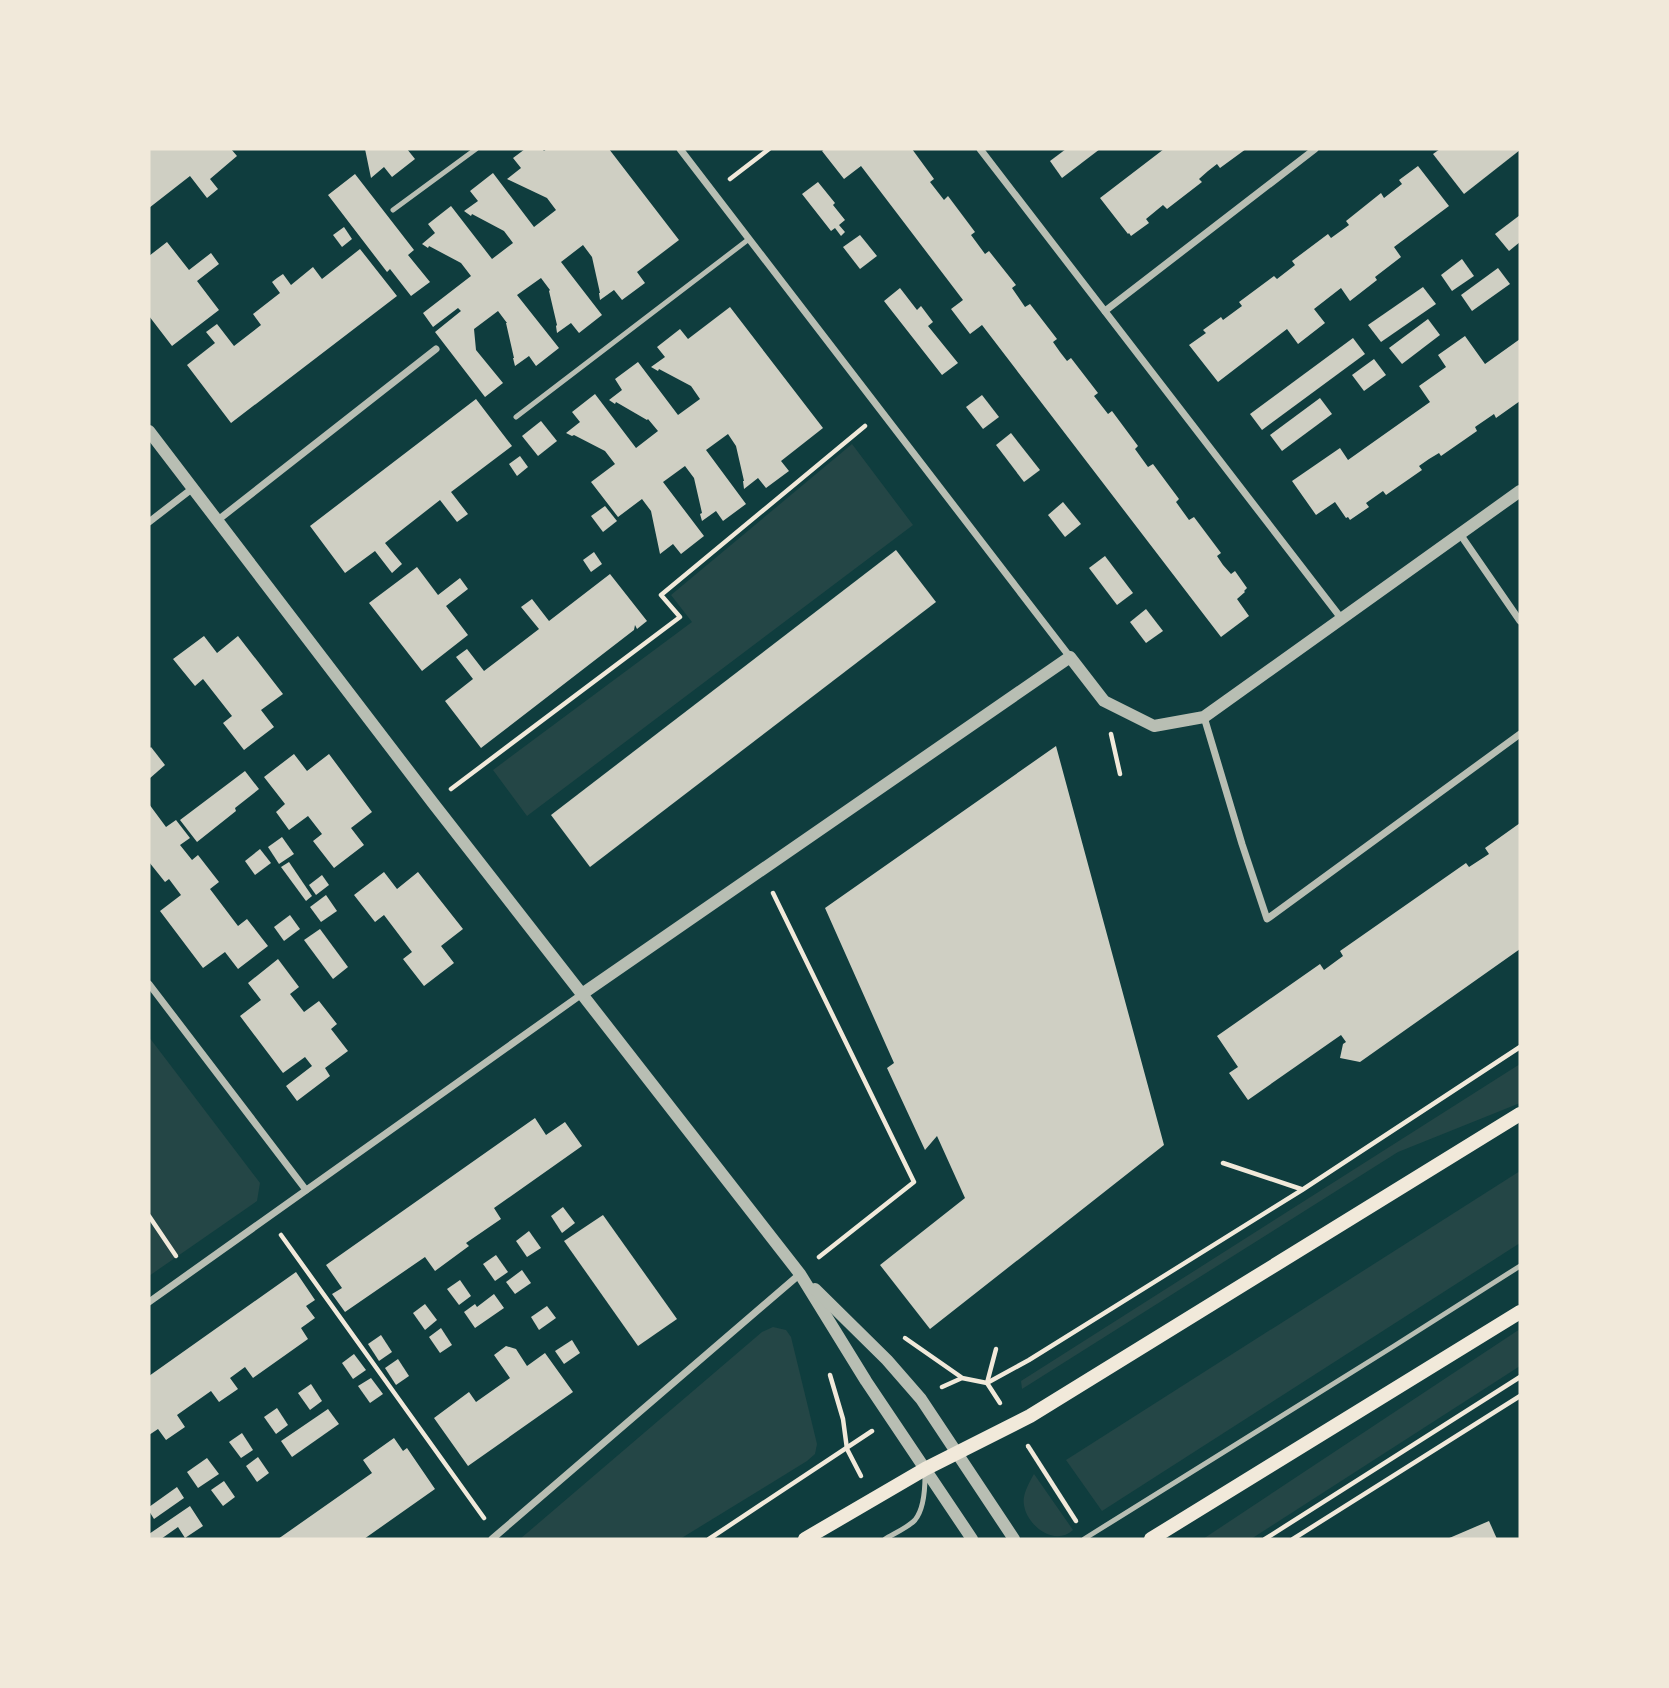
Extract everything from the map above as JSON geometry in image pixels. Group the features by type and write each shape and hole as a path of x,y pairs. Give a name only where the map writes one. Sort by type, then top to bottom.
{"main road":[{"path":"805,1539 925,1469 1014,1424 1074,1389 1520,1114"},
{"path":"1152,1539 1520,1312"}],"street":[{"path":"680,149 1104,701 1154,726 1204,717 1520,491"},
{"path":"981,149 1341,618"},
{"path":"1105,310 1315,149"},
{"path":"218,520 436,349"},
{"path":"149,430 433,803 800,1274 866,1381 972,1539"},
{"path":"149,522 193,488"},
{"path":"1460,534 1520,621"},
{"path":"149,1302 582,994 1070,657"},
{"path":"1204,717 1267,919 1520,734"},
{"path":"149,985 306,1189"},
{"path":"800,1274 887,1360 921,1399 1014,1539"},
{"path":"495,1537 800,1274"}],"lane":[{"path":"393,210 476,149"},
{"path":"516,417 749,239"},
{"path":"1085,1538 1520,1266"},
{"path":"885,1539 915,1520 925,1493 925,1469"}],"path":[{"path":"713,192 769,149"},
{"path":"433,803 680,617 662,595 881,412"},
{"path":"1104,701 1120,774"},
{"path":"762,870 914,1182 800,1274"},
{"path":"921,1399 962,1378 988,1383 1029,1360 1302,1189 1520,1047"},
{"path":"1223,1163 1302,1189"},
{"path":"149,1216 188,1274"},
{"path":"268,1217 495,1537"},
{"path":"996,1349 988,1383 1085,1538"},
{"path":"1265,1539 1520,1377"},
{"path":"1293,1539 1520,1396"},
{"path":"709,1539 891,1418"}],"shaded area":[{"path":"852,444 913,525 527,816 493,770 692,622 671,595"},
{"path":"149,1037 260,1183 257,1201 149,1276"},
{"path":"1520,1064 1520,1103 1398,1152 1022,1389 1021,1381"},
{"path":"1520,1171 1520,1243 1102,1511 1066,1460"},
{"path":"773,1327 786,1330 791,1337 817,1444 815,1454 807,1461 680,1539 520,1539 762,1332"},
{"path":"1520,1329 1520,1366 1251,1539 1203,1539"},
{"path":"1034,1474 1073,1530 1066,1535 1043,1532 1026,1513 1024,1497"}],"building":[{"path":"149,149 231,149 237,156 210,179 218,189 207,198 190,176 149,208"},
{"path":"365,149 407,149 415,159 392,177 384,167 371,178"},
{"path":"525,149 609,149 679,240 637,272 645,283 622,300 614,290 600,300 592,257 583,245 561,262 602,315 579,333 571,323 557,333 550,290 541,278 517,295 559,348 536,366 529,356 515,366 507,323 498,311 474,329 476,350 503,383 485,397 435,332 461,311 458,308 433,327 423,313 471,276 461,263 422,244 435,233 428,224 451,206 492,259 513,243 504,231 464,211 478,201 470,191 493,173 534,227 556,210 547,198 507,179 521,168 513,158"},
{"path":"912,149 934,179 930,182 944,200 948,196 975,232 971,235 985,254 989,251 1016,285 1012,288 1025,307 1030,304 1057,339 1053,342 1060,352 1067,361 1071,358 1098,393 1094,396 1108,414 1112,411 1138,446 1135,449 1148,467 1153,464 1179,499 1176,502 1189,520 1194,517 1221,553 1217,556 1223,565 1231,574 1235,571 1247,588 1237,599 1249,616 1221,637 982,325 970,334 951,309 963,300 861,166 844,179 822,151"},
{"path":"1066,149 1100,149 1062,178 1050,161"},
{"path":"1164,149 1246,149 1220,168 1217,164 1199,179 1202,182 1167,209 1163,205 1146,219 1149,223 1131,236 1100,198"},
{"path":"1440,149 1520,150 1464,194 1433,154"},
{"path":"1418,166 1449,206 1394,247 1401,257 1350,301 1341,288 1314,309 1325,323 1298,344 1287,329 1218,382 1189,345 1206,333 1203,330 1242,306 1239,302 1274,276 1277,279 1295,265 1292,261 1328,234 1331,238 1349,225 1346,221 1381,193 1384,198 1402,184 1399,180"},
{"path":"355,174 414,250 408,255 430,282 411,296 390,269 387,272 328,195"},
{"path":"818,182 845,220 839,225 845,232 841,236 835,228 831,231 802,194"},
{"path":"1520,215 1520,242 1509,251 1495,234"},
{"path":"344,227 352,239 342,247 333,235"},
{"path":"860,235 877,256 860,269 843,247"},
{"path":"167,242 189,270 211,253 219,264 197,281 219,310 172,346 149,316 149,256"},
{"path":"360,249 397,296 231,423 187,365 215,343 206,332 217,324 234,346 261,325 253,314 280,293 272,282 277,278 283,274 291,285 313,267 322,279"},
{"path":"1462,259 1474,276 1452,291 1441,275"},
{"path":"1498,268 1510,284 1472,311 1461,295"},
{"path":"1423,287 1436,304 1381,342 1368,325"},
{"path":"900,288 917,310 921,306 933,322 928,326 958,363 942,375 884,301"},
{"path":"730,307 823,428 781,461 789,471 766,488 758,478 744,489 736,446 728,434 706,450 746,504 723,521 716,511 702,521 694,478 685,466 663,482 704,536 681,554 673,544 660,554 651,511 642,499 618,517 591,482 615,464 605,451 566,433 580,422 572,412 595,394 636,448 658,431 648,419 609,400 622,390 615,379 638,362 678,415 700,399 691,386 651,367 665,357 657,347 680,329 688,339"},
{"path":"1428,319 1440,335 1402,364 1389,348"},
{"path":"1465,336 1485,364 1520,339 1520,401 1496,418 1494,414 1475,427 1477,431 1441,456 1439,453 1419,466 1422,470 1386,495 1383,491 1366,503 1369,507 1350,520 1335,502 1316,515 1292,481 1340,448 1348,460 1430,402 1419,386 1446,367 1438,355"},
{"path":"1353,338 1365,354 1262,430 1250,414"},
{"path":"1374,359 1386,375 1364,391 1352,375"},
{"path":"982,395 999,417 983,429 966,407"},
{"path":"1320,398 1332,414 1282,451 1270,435"},
{"path":"476,399 512,446 451,492 468,514 457,522 440,500 385,543 402,564 392,573 375,551 345,573 310,526"},
{"path":"541,421 557,441 538,456 522,436"},
{"path":"1011,433 1040,470 1024,482 996,445"},
{"path":"520,456 528,467 517,476 509,464"},
{"path":"1063,502 1081,524 1065,537 1048,515"},
{"path":"605,506 617,521 603,532 591,516"},
{"path":"896,550 936,602 590,867 551,815"},
{"path":"594,552 602,564 591,572 583,560"},
{"path":"1105,556 1133,593 1117,605 1089,568"},
{"path":"417,567 438,595 460,578 468,589 446,606 468,635 422,671 369,603"},
{"path":"610,574 647,621 637,629 635,625 634,630 481,748 445,701 473,679 456,657 467,649 484,671 539,629 521,607 532,599 549,621"},
{"path":"1146,609 1163,631 1146,643 1130,622"},
{"path":"204,636 217,653 238,636 283,694 261,710 274,727 244,750 223,723 232,716 203,679 195,686 173,659"},
{"path":"1056,746 1164,1145 930,1329 880,1265 965,1198 937,1136 925,1150 887,1068 894,1063 825,908"},
{"path":"151,747 165,765 149,779 149,749"},
{"path":"294,754 307,771 329,754 372,812 351,828 364,845 334,868 313,841 322,834 308,816 289,830 276,812 285,804 264,777"},
{"path":"245,771 259,789 197,842 180,820"},
{"path":"149,804 166,827 176,820 190,838 180,845 192,860 198,855 219,882 210,889 238,926 247,919 268,946 238,969 225,952 203,968 160,911 181,895 169,879 165,882 149,862"},
{"path":"1520,823 1520,949 1360,1062 1340,1058 1343,1044 1346,1042 1341,1035 1248,1100 1229,1073 1238,1067 1217,1036 1320,964 1324,970 1343,956 1340,951 1466,863 1469,867 1489,854 1485,848"},
{"path":"282,837 294,854 279,864 268,847"},
{"path":"260,849 271,863 255,875 245,861"},
{"path":"289,862 312,896 306,901 281,867"},
{"path":"384,872 397,889 418,872 463,929 441,946 454,963 424,986 403,959 412,952 384,915 375,922 354,895"},
{"path":"322,875 329,885 316,895 309,885"},
{"path":"326,895 337,911 321,922 310,907"},
{"path":"290,915 300,929 284,941 274,927"},
{"path":"320,929 348,967 333,979 304,940"},
{"path":"278,959 299,987 290,994 304,1012 319,1001 337,1024 331,1029 348,1051 325,1068 330,1076 297,1101 286,1086 312,1066 305,1057 283,1073 240,1016 261,1000 248,983"},
{"path":"535,1118 546,1135 565,1122 582,1146 494,1208 501,1219 466,1243 469,1246 435,1271 425,1257 345,1312 332,1294 342,1288 326,1265"},
{"path":"563,1207 575,1223 562,1233 551,1216"},
{"path":"603,1215 677,1319 638,1346 564,1241"},
{"path":"529,1231 541,1248 527,1257 516,1241"},
{"path":"496,1255 508,1272 495,1281 483,1264"},
{"path":"522,1270 531,1283 515,1294 506,1282"},
{"path":"296,1272 315,1300 306,1306 315,1318 301,1328 308,1339 253,1378 245,1367 230,1378 238,1389 219,1402 211,1391 177,1415 185,1427 166,1440 158,1429 149,1435 149,1376"},
{"path":"460,1280 471,1296 459,1305 447,1289"},
{"path":"494,1294 504,1308 475,1328 464,1312 475,1304 477,1307"},
{"path":"425,1304 437,1320 425,1330 413,1313"},
{"path":"547,1306 556,1318 539,1330 531,1317"},
{"path":"441,1328 452,1345 440,1353 429,1337"},
{"path":"381,1335 392,1352 379,1361 368,1344"},
{"path":"572,1340 580,1353 564,1364 555,1351"},
{"path":"506,1346 516,1349 527,1366 545,1353 573,1392 468,1466 434,1418 469,1392 476,1402 510,1378 494,1355"},
{"path":"354,1354 366,1370 353,1379 342,1363"},
{"path":"398,1359 409,1376 396,1385 385,1368"},
{"path":"371,1378 383,1394 370,1403 358,1386"},
{"path":"311,1384 322,1401 310,1410 298,1393"},
{"path":"277,1408 288,1425 276,1434 264,1417"},
{"path":"328,1409 339,1424 292,1457 281,1441"},
{"path":"242,1433 253,1450 241,1458 229,1442"},
{"path":"394,1438 403,1451 407,1448 435,1489 364,1539 278,1539 372,1473 363,1460"},
{"path":"258,1457 269,1473 257,1482 246,1466"},
{"path":"207,1458 219,1474 198,1488 187,1472"},
{"path":"224,1481 235,1497 223,1506 211,1490"},
{"path":"177,1487 184,1498 154,1519 149,1507"},
{"path":"190,1506 203,1526 185,1538 178,1527 161,1539 149,1539 149,1534"},
{"path":"1489,1521 1497,1539 1447,1539"}]}
